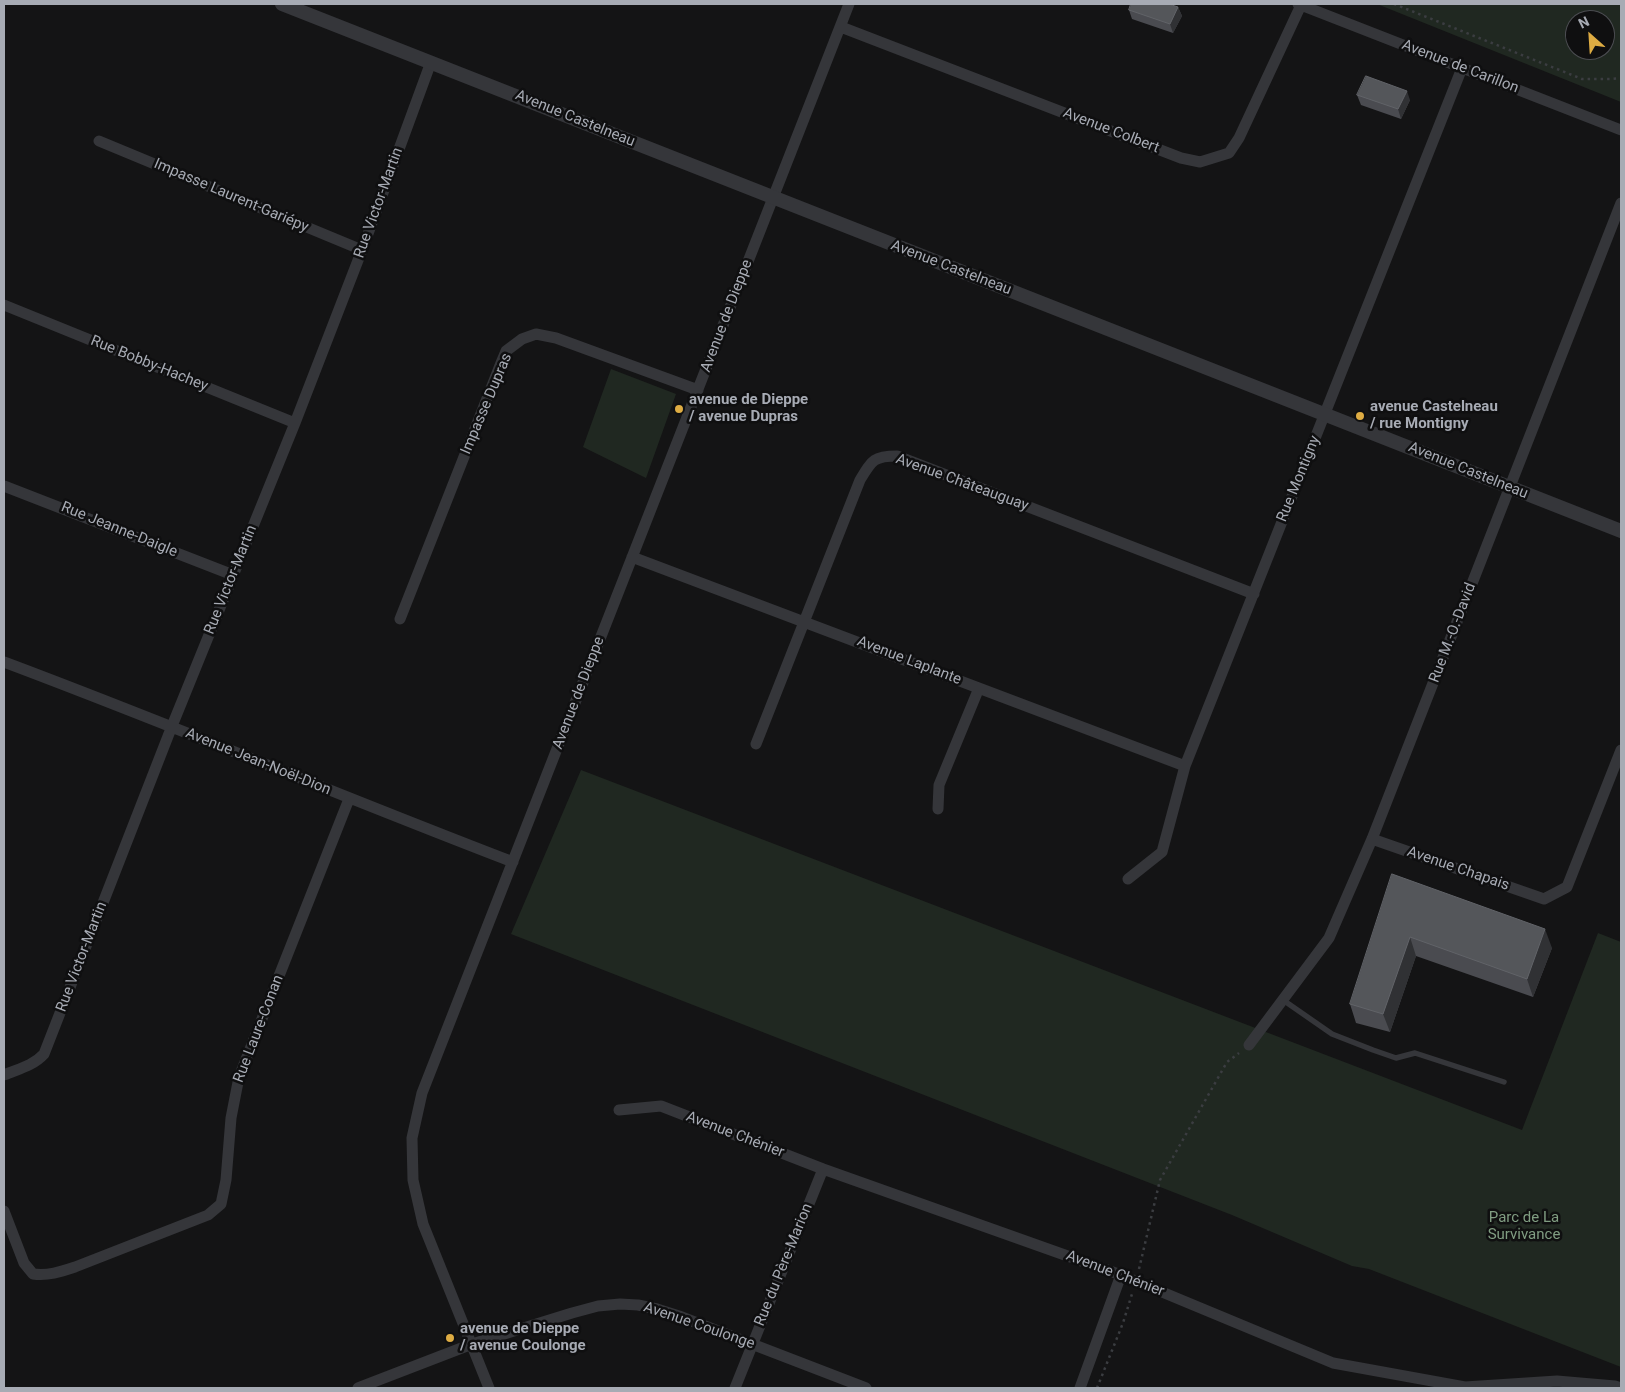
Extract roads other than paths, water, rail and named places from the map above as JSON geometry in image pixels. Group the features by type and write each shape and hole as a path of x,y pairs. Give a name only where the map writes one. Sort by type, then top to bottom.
{"street":[{"name":"Avenue Castelneau","path":"282,4 1621,531"},
{"name":"Avenue de Dieppe","path":"489,1388 423,1224 413,1180 412,1138 422,1093 849,4"},
{"name":"Avenue Colbert","path":"841,26 1181,158 1200,162 1229,153 1240,138 1300,4"},
{"name":"Avenue de Carillon","path":"1300,4 1621,130"},
{"name":"Rue Victor-Martin","path":"4,1075 38,1061 44,1054 172,726 295,423 432,62"},
{"name":"Rue Montigny","path":"1128,879 1162,852 1185,766 1462,68"},
{"name":"Impasse Laurent-Gariépy","path":"100,141 362,250"},
{"name":"Rue M.-O.-David","path":"1249,1045 1329,938 1372,839 1621,203"},
{"name":"Rue Bobby-Hachey","path":"4,305 295,423"},
{"name":"Impasse Dupras","path":"400,619 506,351 522,338 536,334 556,338 698,390"},
{"name":"Avenue Châteauguay","path":"756,744 860,480 867,468 876,459 883,456 897,456 1254,594"},
{"name":"Rue Jeanne-Daigle","path":"4,486 233,575"},
{"name":"Avenue Laplante","path":"632,557 1185,766"},
{"name":"Avenue Jean-Noël-Dion","path":"4,662 172,726 349,799 513,862"},
{"path":"938,809 938,785 978,688"},
{"name":"Avenue Chapais","path":"1372,839 1544,899 1567,887 1621,750"},
{"name":"Rue Laure-Conan","path":"4,1212 24,1264 33,1274 42,1275 57,1273 208,1215 221,1204 226,1180 231,1118 239,1077 349,799"},
{"name":"Avenue Chénier","path":"619,1110 661,1106 823,1169 1122,1275 1333,1363 1464,1387 1557,1381 1621,1388"},
{"name":"Rue du Père-Marion","path":"735,1388 823,1169"},
{"path":"1080,1388 1122,1275"},
{"name":"Avenue Coulonge","path":"358,1388 472,1344 572,1313 598,1306 620,1304 657,1309 866,1388"}],"lane":[{"path":"1282,1000 1332,1034 1373,1050 1396,1058 1415,1053 1504,1082"}],"place":[{"name":"avenue de Dieppe / avenue Dupras","path":"679,409"},
{"name":"avenue Castelneau / rue Montigny","path":"1360,416"},
{"name":"avenue de Dieppe / avenue Coulonge","path":"450,1338"}],"park label":[{"name":"Parc de La Survivance","path":"1524,1226"}]}
